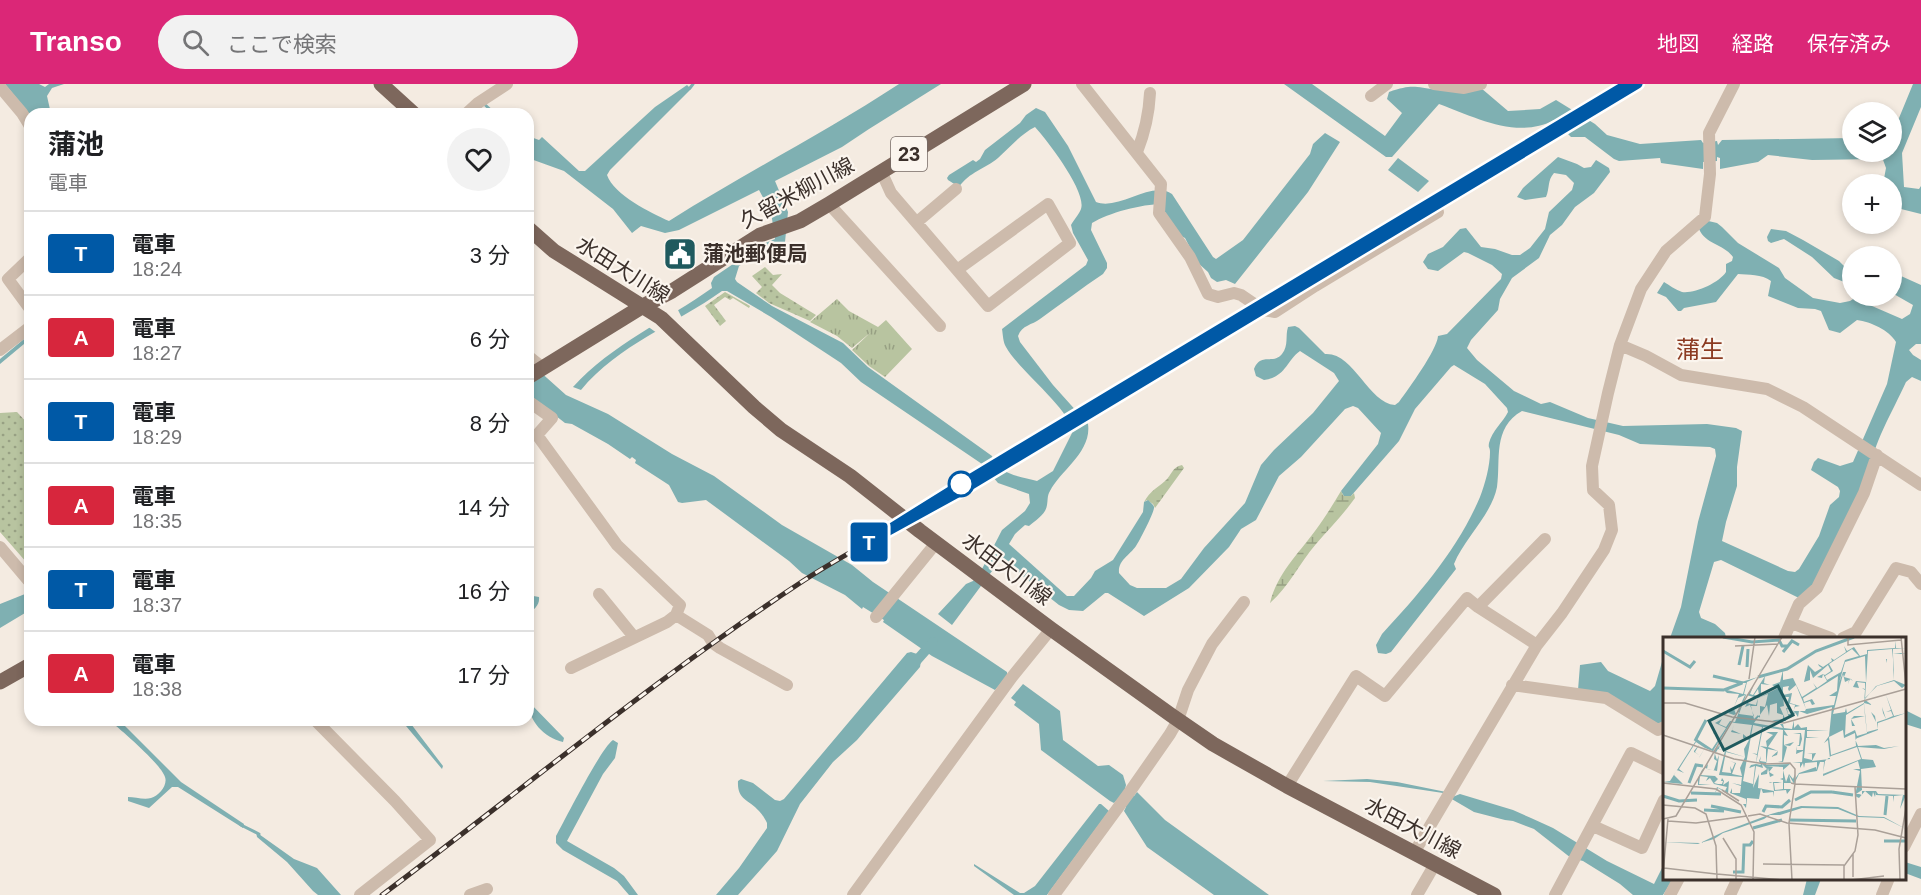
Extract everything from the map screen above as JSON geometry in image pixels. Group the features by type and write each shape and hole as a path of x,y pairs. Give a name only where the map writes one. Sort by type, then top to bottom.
{"main road":[{"path":"381,84 407,108"},
{"name":"久留米柳川線","path":"537,372 643,306 672,291 760,234 793,223 829,204 1024,84"},
{"name":"水田大川線","path":"534,233 554,251 665,322 781,430 850,476 1051,629 1178,720 1213,744 1287,786 1494,895"},
{"path":"0,681 24,668"}],"street":[{"path":"473,108 507,84"},
{"path":"1082,84 1161,184 1159,213 1190,257 1208,294 1218,297 1234,293 1241,295 1263,310 1275,312 1438,212"},
{"path":"1371,96 1387,84"},
{"path":"1434,84 1464,88 1481,84"},
{"path":"1414,853 1537,645 1562,613 1604,550 1612,530 1609,505 1593,490 1592,465 1620,345 1641,289 1653,270 1666,251 1705,217 1710,163 1709,133 1734,84"},
{"path":"0,87 24,116"},
{"path":"1137,152 1144,134 1150,93"},
{"path":"881,171 891,193 917,222 957,270 988,306 1070,243 1048,204 957,270"},
{"path":"917,222 956,189"},
{"path":"829,204 940,326"},
{"path":"24,264 8,279 24,301"},
{"path":"0,350 24,332"},
{"path":"1620,345 1681,375 1767,389 1803,407 1921,485"},
{"path":"534,405 552,418 537,435 617,545 680,605 676,615 667,622 572,668"},
{"path":"1785,637 1799,604 1817,588 1864,493 1877,455"},
{"path":"1478,606 1545,539"},
{"path":"876,617 936,543"},
{"path":"0,547 24,574"},
{"path":"1847,637 1856,632 1896,568 1911,572 1921,585"},
{"path":"599,594 634,638"},
{"path":"1287,786 1356,676 1384,696 1467,598 1537,645"},
{"path":"1054,895 1131,790 1178,720 1188,690 1212,644 1244,602"},
{"path":"676,615 708,635 720,648 787,685"},
{"path":"1791,623 1826,637"},
{"path":"853,895 1012,676 1051,629"},
{"path":"1512,685 1606,698 1658,730 1663,728"},
{"path":"321,726 430,840 360,895"},
{"path":"1555,895 1631,753 1663,768"},
{"path":"1593,826 1642,848 1663,804"},
{"path":"1906,845 1921,814"},
{"path":"1417,895 1436,864"},
{"path":"1670,895 1678,880"},
{"path":"1730,895 1738,880"},
{"path":"1882,895 1889,880"},
{"path":"470,895 487,889"}],"green space":[{"path":"765,267 773,275 782,274 772,285 780,293 816,315 810,321 769,303 756,293 762,287 752,276"},
{"path":"725,292 750,306 749,308 733,298 730,300 725,297 714,305 726,321 720,326 705,306"},
{"path":"837,299 849,311 878,327 886,320 912,349 885,377 852,350 871,332 852,348 837,336 810,322"},
{"path":"17,412 24,420 24,560 0,532 0,413"},
{"path":"1182,465 1184,468 1155,508 1147,500 1144,502 1174,469"},
{"path":"1341,491 1344,496 1351,496 1354,493 1355,498 1270,603 1283,574 1319,526"}],"water":[{"path":"5,84 39,84 45,87 49,84 64,84 52,88 47,96 50,108 24,108"},
{"path":"899,84 941,84 842,147 775,181 788,212 785,242 739,266 735,279 772,306 843,343 868,367 992,456 1004,471 1037,481 1053,471 1072,433 1070,424 1055,402 1013,357 1005,345 1002,329 1086,265 1088,260 1071,225 1081,209 1081,201 1065,166 1035,127 1020,137 993,162 972,174 959,187 948,180 949,175 973,160 976,162 980,159 985,150 1036,108 1045,112 1068,146 1096,202 1115,203 1154,191 1172,194 1216,259 1243,240 1310,154 1313,144 1325,133 1340,142 1308,192 1235,284 1226,280 1217,282 1211,278 1198,263 1185,238 1177,234 1169,223 1162,204 1135,207 1092,223 1091,230 1107,263 1103,274 1020,332 1018,336 1020,342 1053,385 1088,424 1085,443 1050,491 1045,511 1029,526 1025,525 1015,534 1009,544 1067,596 1074,596 1095,571 1113,560 1143,512 1144,502 1148,500 1153,505 1152,514 1138,543 1122,561 1119,569 1119,573 1130,585 1137,588 1166,588 1181,579 1204,548 1245,503 1261,465 1313,413 1339,381 1334,373 1300,351 1277,376 1264,380 1256,376 1254,369 1260,361 1275,359 1282,354 1288,327 1299,328 1325,354 1344,361 1385,402 1395,405 1399,402 1428,359 1438,336 1447,334 1501,279 1502,274 1492,265 1464,252 1438,271 1428,269 1423,262 1428,254 1443,247 1460,229 1466,228 1481,247 1512,255 1520,255 1530,248 1545,229 1549,212 1572,190 1574,183 1566,175 1554,173 1550,179 1546,197 1525,200 1517,197 1523,188 1558,157 1584,168 1591,167 1596,160 1609,168 1610,172 1594,193 1575,207 1562,225 1550,235 1539,258 1512,278 1500,299 1498,310 1471,340 1467,348 1477,360 1514,391 1541,404 1550,402 1588,418 1623,426 1707,424 1742,431 1737,486 1722,541 1788,571 1795,572 1799,569 1819,536 1830,505 1839,497 1840,491 1838,487 1811,470 1814,462 1818,458 1840,466 1853,462 1887,384 1896,342 1879,327 1857,320 1840,333 1829,330 1821,311 1798,308 1768,296 1771,281 1755,275 1738,274 1716,302 1678,311 1666,297 1657,293 1664,282 1682,292 1699,289 1723,276 1726,272 1726,264 1732,261 1733,257 1725,249 1702,234 1699,229 1704,220 1717,223 1738,243 1779,268 1785,278 1813,298 1842,303 1842,306 1872,306 1902,319 1910,314 1913,305 1902,299 1902,276 1921,285 1921,344 1916,344 1909,350 1921,360 1921,381 1912,377 1906,382 1874,452 1868,477 1819,586 1801,599 1721,560 1714,562 1699,612 1701,618 1715,624 1725,633 1726,637 1670,637 1681,607 1698,522 1716,456 1715,449 1640,444 1619,435 1522,411 1512,418 1502,435 1494,497 1484,517 1464,545 1454,564 1456,569 1391,652 1378,653 1376,645 1382,634 1437,570 1461,535 1480,497 1487,475 1490,439 1508,412 1485,384 1454,365 1415,409 1399,441 1351,496 1344,496 1341,491 1378,444 1381,433 1358,408 1353,406 1345,409 1301,457 1279,476 1256,520 1241,529 1229,547 1189,588 1144,616 1108,593 1083,611 1069,610 1059,605 1001,559 952,625 938,614 966,584 973,581 982,569 1002,530 1025,511 1030,503 1029,494 998,483 982,464 861,382 841,363 771,317 727,291 722,291 612,360 581,390 573,387 622,345 712,288 711,283 714,277 761,245 775,239 771,212 759,190 679,230 665,233 641,226 632,233 613,209 564,171 534,160 534,138 539,140 542,137 579,171 585,171 655,107 687,85 691,89 607,175 617,190 625,196 669,221"},
{"path":"1284,84 1312,84 1385,136 1402,113 1387,99 1389,92 1418,87 1443,90 1481,88 1508,111 1540,109 1556,100 1595,124 1607,135 1640,144 1701,140 1703,143 1717,141 1718,145 1722,140 1842,138 1842,160 1812,160 1768,155 1758,162 1720,169 1720,158 1717,157 1717,161 1703,162 1703,169 1661,163 1660,158 1619,161 1585,137 1571,137 1554,120 1540,126 1511,127 1481,120 1439,104 1392,157 1386,157"},
{"path":"1913,84 1921,84 1921,107 1902,153 1902,111"},
{"path":"1902,153 1904,187 1919,189 1921,186 1921,214 1902,209 1902,174 1885,174 1884,162 1902,162"},
{"path":"1398,158 1429,181 1418,192 1388,170"},
{"path":"1771,229 1786,231 1839,261 1842,264 1842,281 1834,278 1812,257 1784,239 1771,243 1767,237"},
{"path":"24,339 24,344 0,364 0,359"},
{"path":"534,366 566,395 608,414 672,454 714,476 782,525 852,565 873,582 1007,672 1007,676 995,690 932,656 883,622 884,620 863,607 862,609 845,595 802,573 706,500 678,502 669,485 635,463 636,460 632,457 630,459 572,424 565,423 534,399"},
{"path":"24,594 24,614 0,628 0,604"},
{"path":"534,596 539,597 534,608"},
{"path":"907,653 917,654 921,661 920,667 857,740 833,762 800,804 777,851 738,895 716,895 739,868 767,828 767,823 761,814 741,796 738,781 741,779 753,783 775,800 784,799"},
{"path":"1663,658 1663,729 1578,690 1580,665 1601,662 1608,671 1650,691 1655,686"},
{"path":"1023,684 1060,711 1063,740 1098,766 1109,765 1123,775 1125,789 1134,796 1137,792 1165,820 1269,895 1214,895 1147,847 1124,811 1126,807 1116,801 1114,803 1110,801 1041,750 1039,724 1014,705 1016,702 1011,698"},
{"path":"534,707 564,738 563,742 550,737 534,721"},
{"path":"1906,710 1921,718 1921,729 1906,724"},
{"path":"116,726 125,726 181,782 244,824 243,828 178,787 172,787 149,808 128,801 128,797 148,799 154,797 162,790 166,780 162,771"},
{"path":"406,726 413,726 443,766 442,769"},
{"path":"613,740 618,743 615,758 603,774 567,841 614,868 624,876 638,895 629,895 617,881 563,850 556,843 556,836 584,784 600,756"},
{"path":"1367,779 1397,782 1446,792 1370,782 1323,781"},
{"path":"1460,794 1513,810 1553,828 1607,861 1654,884 1663,866 1663,880 1672,880 1663,895 1633,895 1583,861 1571,858 1534,829 1513,821 1474,812 1450,798"},
{"path":"1099,804 1109,811 1047,895 1014,895 974,866 974,864 1020,893 1024,893 1035,886"},
{"path":"256,832 294,859 317,868 341,895 318,895 287,862 257,837"},
{"path":"1906,862 1921,867 1921,879 1906,873"},
{"path":"1807,880 1821,880 1815,895 1803,895"}],"pier":[{"path":"677,308 682,318 657,333 647,326"}],"waterway":[{"path":"690,88 693,84"},
{"path":"483,103 488,108"},
{"path":"910,668 933,642"},
{"path":"241,825 259,834"}],"railway":[{"path":"382,895 695,656 803,581 965,489 1638,84"}],"train":[{"name":"T","path":"1627,84 865,544 965,489 1638,84"}],"place":[{"name":"蒲池郵便局","path":"680,254"}],"district":[{"name":"蒲生","path":"1700,350"}]}
